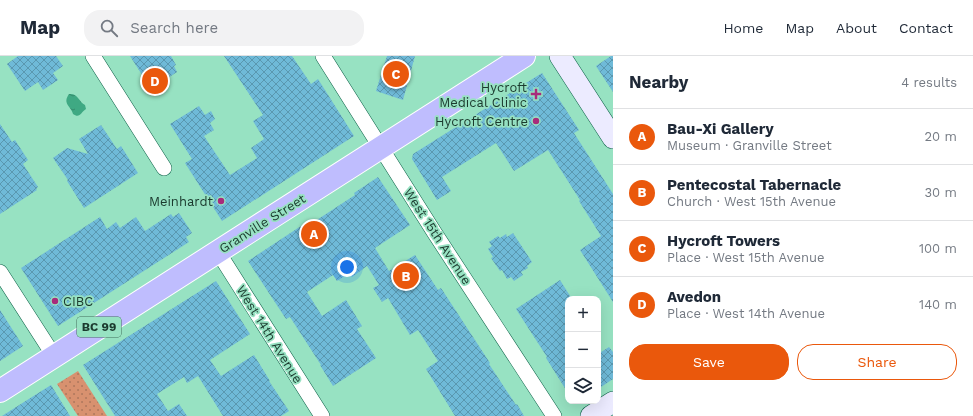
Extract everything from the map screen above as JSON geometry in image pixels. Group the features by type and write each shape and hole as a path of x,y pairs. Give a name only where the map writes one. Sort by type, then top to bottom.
{"highway":[{"name":"Granville Street","path":"0,391 524,56"}],"main road":[{"path":"560,56 613,138"},
{"path":"591,416 613,402"}],"street":[{"path":"93,56 164,168"},
{"name":"West 15th Avenue","path":"325,59 438,238 554,416"},
{"name":"West 14th Avenue","path":"218,252 322,416"},
{"path":"0,272 54,356"}],"shaded area":[{"path":"78,371 107,416 78,416 57,384"}],"water":[{"path":"69,94 76,96 85,105 86,109 77,116 73,114 67,103 66,100"}],"building":[{"path":"18,56 56,56 63,66 53,73 58,80 43,90 38,82 25,91 7,64"},
{"path":"130,56 171,56 176,65 174,66 177,72 151,89"},
{"path":"224,56 292,56 311,84 318,79 354,136 222,221 185,163 192,159 170,124 199,106 205,115 211,111 215,119 210,123 214,130 204,136 230,175 257,158 251,148 264,139 253,121 263,115"},
{"path":"387,56 415,56 403,100 376,91"},
{"path":"613,56 613,92 596,66"},
{"path":"542,73 579,130 574,133 613,194 613,302 580,250 601,236 548,150 514,171 496,143 442,177 451,191 437,200 412,159 413,154"},
{"path":"0,124 12,142 15,140 28,160 23,164 38,187 36,189 37,190 0,214"},
{"path":"101,125 117,149 121,146 138,173 84,208 53,158 67,148 88,154 79,139"},
{"path":"378,177 410,225 375,248 389,271 415,255 438,290 441,288 524,416 455,416 426,369 438,361 418,330 410,335 388,298 382,302 373,288 379,285 367,266 352,277 349,273 337,281 333,275 307,292 322,316 346,300 362,326 357,329 376,358 333,386 290,317 286,319 248,261 301,226 303,229 355,195 354,193"},
{"path":"179,213 192,233 186,237 189,242 58,326 21,268 100,217 107,229 116,222 120,228 136,217 145,231 171,214 173,217"},
{"path":"513,233 532,262 527,266 528,268 521,272 523,275 514,281 511,277 507,279 502,270 500,271 491,258 493,257 488,249 492,246 489,242 498,236 500,238 506,234 507,237"},
{"path":"560,280 570,296 565,296 565,388 546,358 547,357 516,309"},
{"path":"216,281 250,334 210,360 221,376 254,355 289,411 281,416 223,416 198,376 187,383 184,377 157,394 168,411 179,404 187,416 115,416 83,365"},
{"path":"0,310 23,346 0,361"},
{"path":"609,347 613,352 613,379 601,387 601,368 601,352"},
{"path":"51,385 70,416 2,416 24,402"}],"place":[{"name":"Hycroft Towers","path":"396,74"},
{"name":"Avedon","path":"155,81"},
{"name":"Hycroft Medical Clinic","path":"536,94"},
{"name":"Hycroft Centre","path":"536,121"},
{"name":"Meinhardt","path":"221,201"},
{"name":"Bau-Xi Gallery","path":"314,234"},
{"name":"Pentecostal Tabernacle","path":"406,276"},
{"name":"CIBC","path":"55,301"}]}
